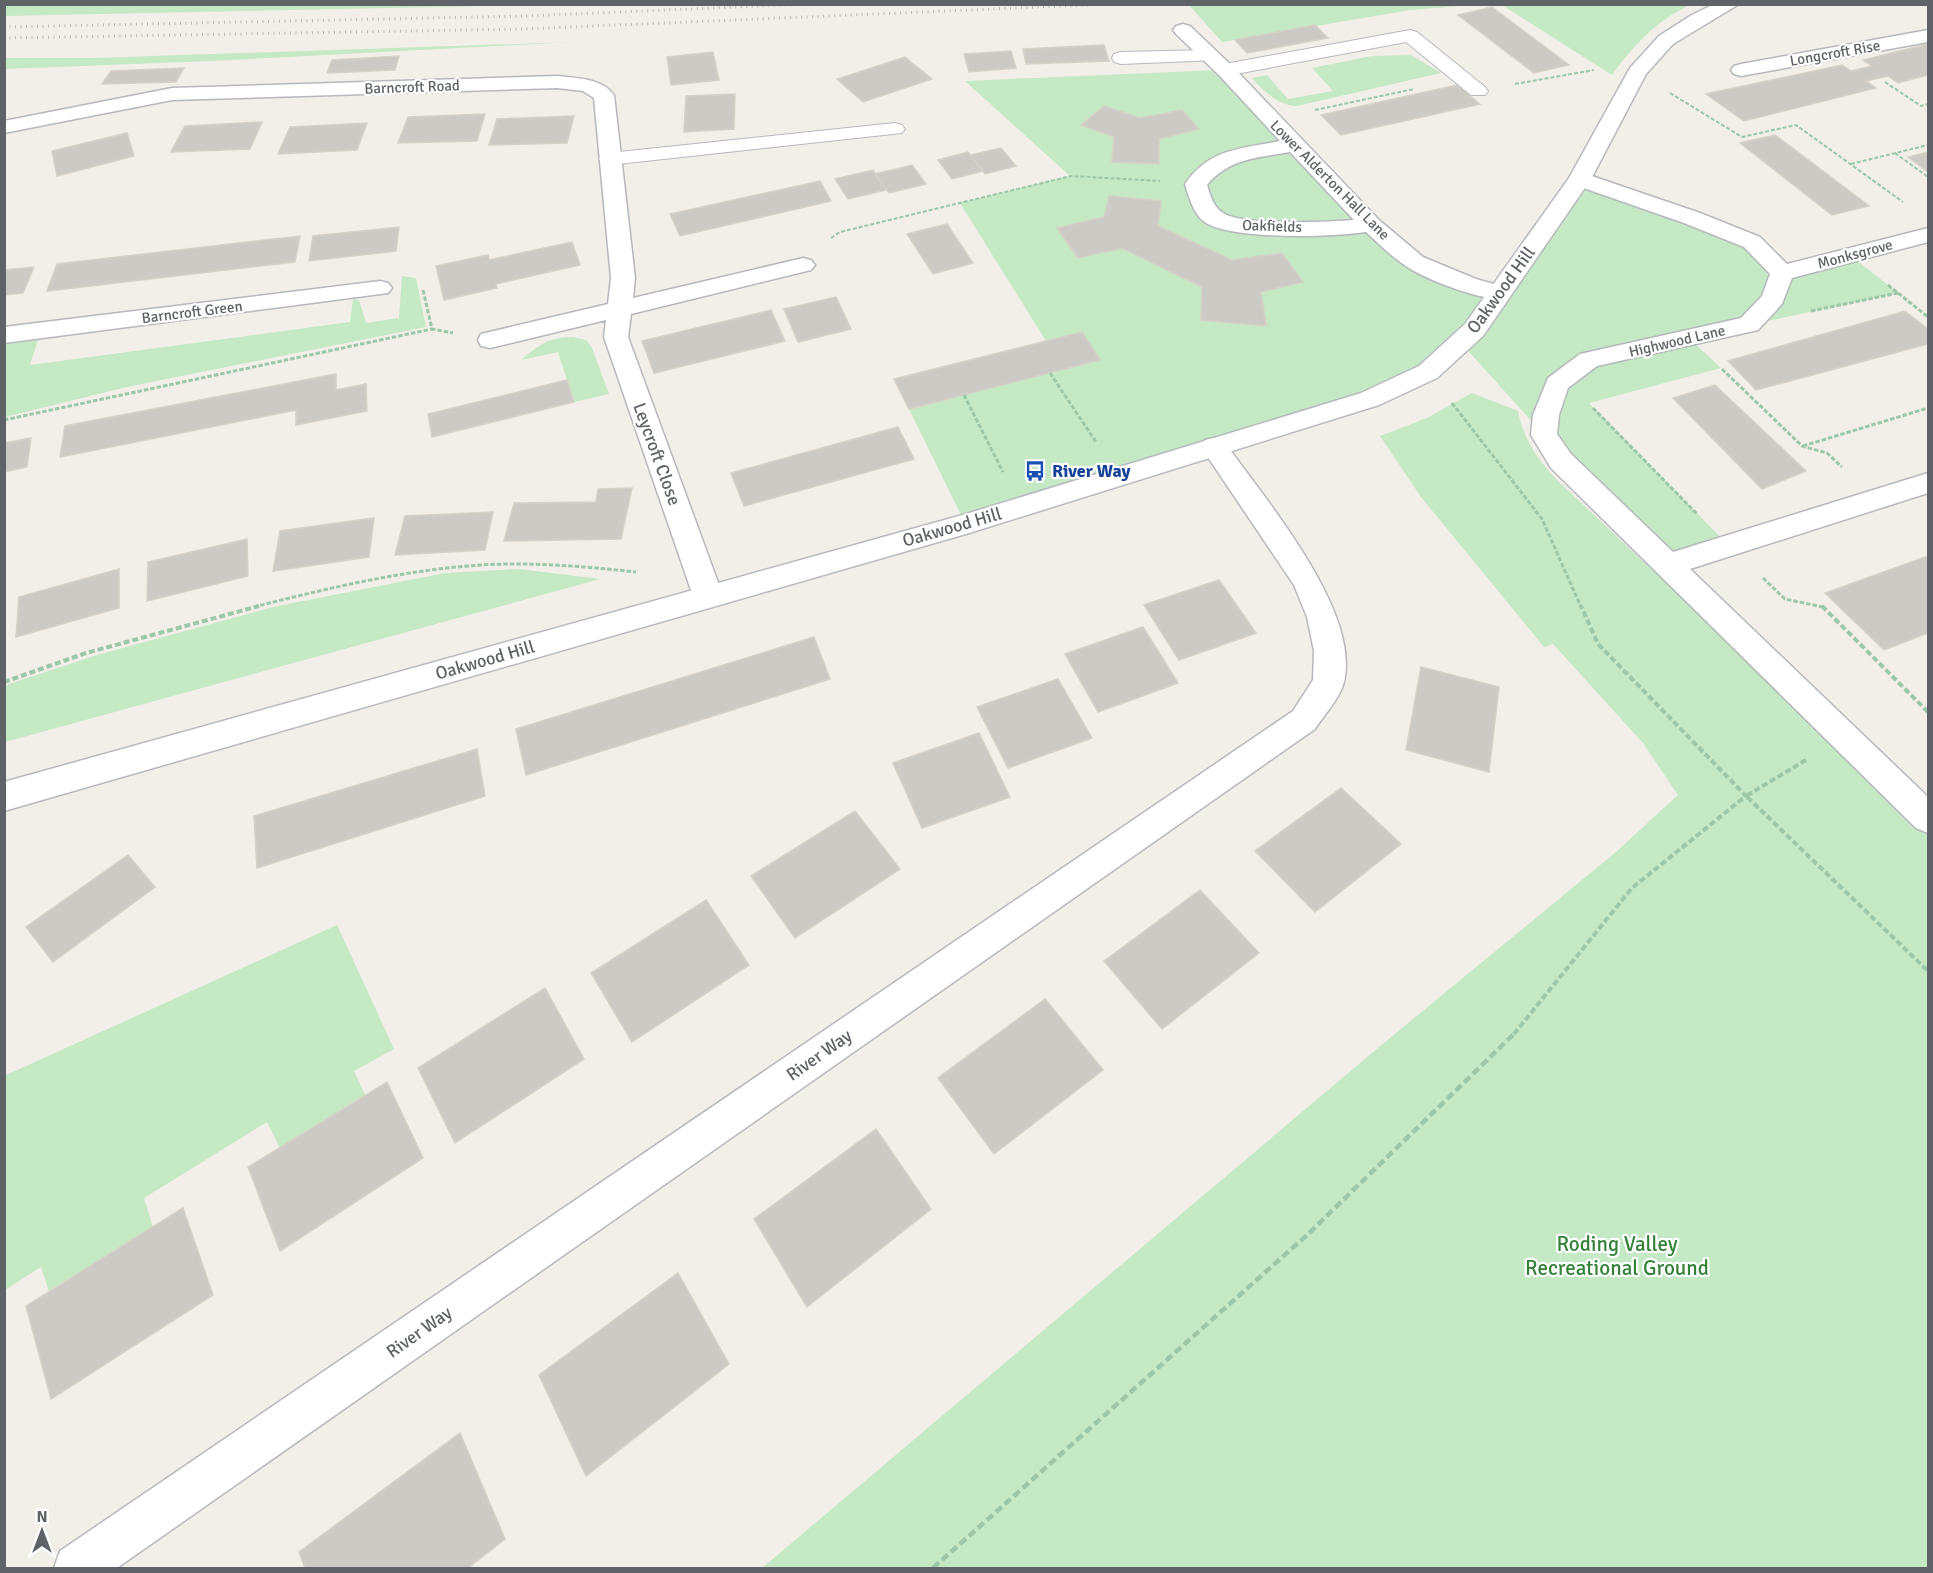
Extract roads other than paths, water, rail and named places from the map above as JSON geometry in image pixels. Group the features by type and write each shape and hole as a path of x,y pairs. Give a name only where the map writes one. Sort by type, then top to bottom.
{"street":[{"name":"Oakwood Hill","path":"4,797 1021,507 1370,399 1428,372 1474,330 1580,178 1637,72 1666,40 1730,4"},
{"name":"Lower Alderton Hall Lane","path":"1183,30 1218,63 1371,225 1415,262 1468,285 1500,293"},
{"name":"Longcroft Rise","path":"1741,70 1929,36"},
{"name":"Barncroft Road","path":"4,127 172,94 557,82 588,86 604,95 623,278 619,310"},
{"name":"Oakfields","path":"1293,145 1224,159 1208,170 1196,184 1203,206 1216,219 1236,225 1338,229 1371,225"},
{"path":"1580,178 1752,242 1782,273"},
{"name":"Monksgrove","path":"1782,273 1929,234"},
{"path":"490,340 803,265"},
{"name":"Highwood Lane","path":"1782,273 1773,298 1749,324 1589,360 1557,384 1546,415 1544,435 1561,461 1929,818"},
{"name":"Barncroft Green","path":"4,335 380,288"},
{"name":"Leycroft Close","path":"619,310 616,337 708,596"},
{"name":"River Way","path":"77,1569 1304,720 1328,682 1329,651 1322,617 1307,582 1214,447"},
{"path":"1667,565 1929,483"}],"lane":[{"path":"1121,58 1218,63 1410,36 1471,84"},
{"path":"609,159 895,129"}],"railway":[{"path":"4,27 526,16 806,4"},
{"path":"4,38 523,29 1110,4"}],"place":[{"name":"River Way","path":"1035,471"}],"park label":[{"name":"Roding Valley Recreational Ground","path":"1617,1256"}]}
